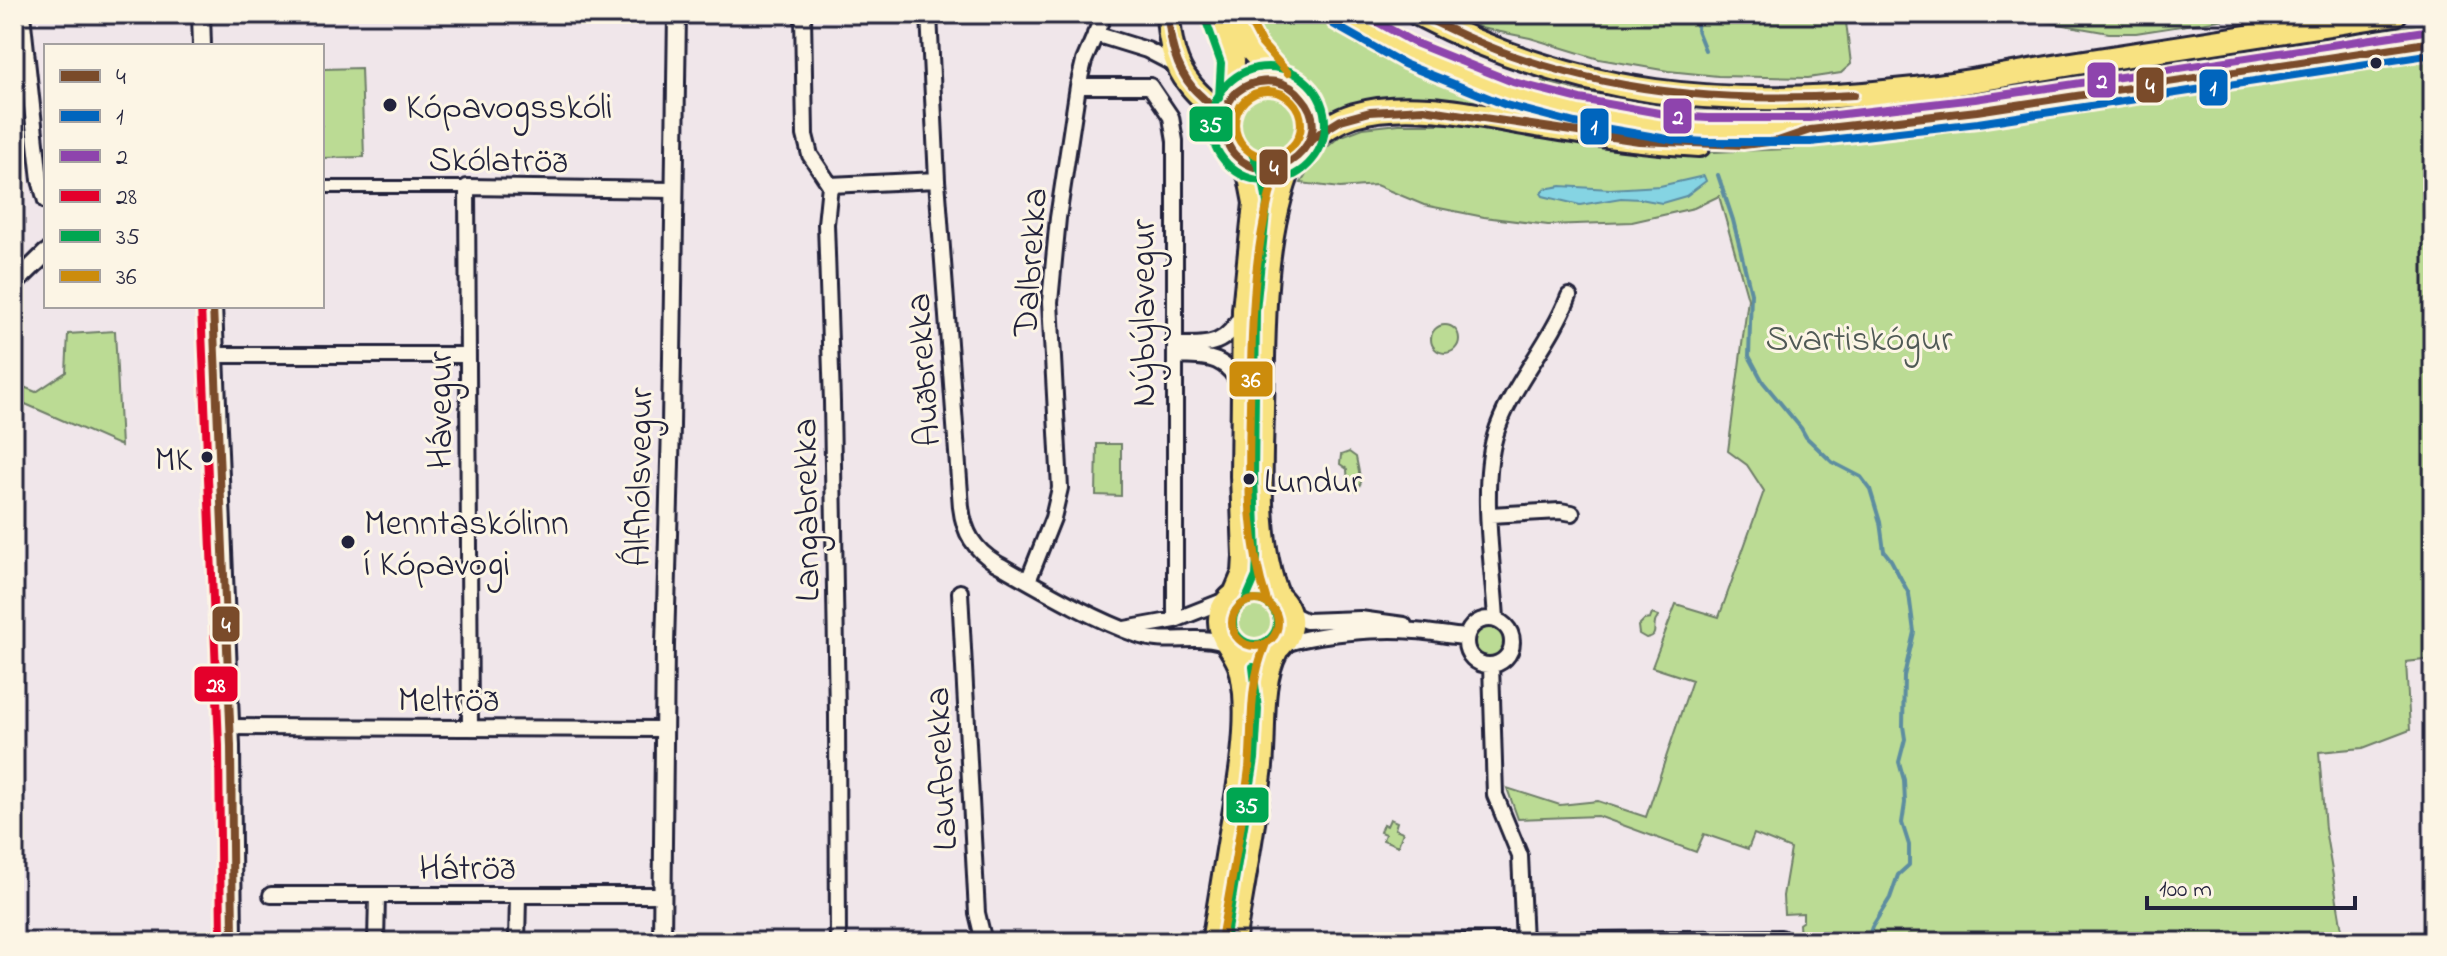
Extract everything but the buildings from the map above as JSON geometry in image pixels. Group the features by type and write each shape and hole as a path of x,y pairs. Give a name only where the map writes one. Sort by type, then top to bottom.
{"main road":[{"path":"1216,14 1233,61 1231,99 1223,126"},
{"path":"1232,14 1252,51 1279,81 1301,95 1310,110 1312,127 1308,144"},
{"path":"1418,14 1512,57 1584,78 1644,91 1719,99 1781,99 1908,90 2395,14"},
{"path":"1342,16 1408,53 1509,93 1565,109 1675,128 1707,130 1810,130 1977,111 2433,42"},
{"path":"1168,17 1178,66 1223,126 1228,145 1250,177 1255,203 1244,310 1244,573 1222,612 1220,624 1241,669 1245,722 1237,797 1213,942"},
{"path":"1231,99 1242,88 1256,81 1279,81"},
{"path":"1233,942 1256,801 1266,679 1269,664 1288,635 1283,605 1268,564 1264,537 1262,435 1265,315 1277,209 1292,162 1320,133 1341,120 1397,109 1481,116 1639,141 1708,145 1778,141 1810,130"},
{"path":"1241,160 1254,167 1270,169 1292,162"},
{"path":"1233,596 1246,589 1257,588 1268,591 1283,605"},
{"path":"1230,647 1243,656 1255,658 1279,648"}],"street":[{"path":"22,14 44,194"},
{"path":"201,14 202,44"},
{"name":"Álfhólsvegur","path":"662,942 677,14"},
{"path":"803,14 805,135 810,155 830,185 937,180"},
{"name":"Auðbrekka","path":"929,14 937,180 963,522 967,534 983,555 1125,629 1153,639 1209,638 1230,647"},
{"name":"Dalbrekka","path":"1028,581 1053,518 1060,488 1050,302 1058,218 1078,86 1104,14"},
{"path":"1141,48 1156,42 1168,17"},
{"path":"1095,34 1141,48 1178,66"},
{"name":"Nýbýlavegur","path":"1078,86 1150,86 1171,117 1175,141 1175,620"},
{"name":"Langabrekka","path":"830,185 826,224 834,512 838,942"},
{"name":"Skólatröð","path":"324,187 673,190"},
{"name":"Hávegur","path":"467,187 470,728"},
{"path":"14,284 44,255"},
{"path":"1496,619 1488,471 1495,436 1569,296"},
{"path":"213,308 231,727 233,942"},
{"path":"1175,350 1215,343 1234,330 1244,310"},
{"path":"1175,350 1222,362 1243,389"},
{"path":"215,355 468,355"},
{"path":"1490,515 1572,513"},
{"name":"Laufbrekka","path":"960,592 977,913 984,942"},
{"path":"1125,629 1175,620 1233,596"},
{"path":"1283,605 1306,621 1382,621 1402,624 1415,631"},
{"path":"1496,619 1508,627 1512,648 1504,660 1484,665 1468,651 1466,637 1480,620 1496,619"},
{"path":"1279,648 1313,637 1343,634 1415,631 1466,637"},
{"path":"1491,665 1495,795 1520,856 1524,941"},
{"name":"Meltröð","path":"231,727 664,729"},
{"name":"Hátröð","path":"271,895 663,895"},
{"path":"376,942 377,895"},
{"path":"517,942 518,896"},
{"path":"1394,942 1781,938"}],"green space":[{"path":"1245,14 1326,14 1412,68 1527,112 1528,117 1365,102 1335,110 1323,117 1313,94 1267,52"},
{"path":"1454,14 1845,14 1851,64 1841,73 1808,78 1718,76 1668,71 1599,59 1530,38 1481,28"},
{"path":"2030,14 2258,14 2136,33 2109,33 2035,20"},
{"path":"2433,23 2433,31 1853,118 1764,121 1675,115 1587,100 1543,89 1541,83 1676,109 1779,112 1834,108 2038,81"},
{"name":"Svartiskógur","path":"2433,58 2433,90 2426,88 2433,114 2433,659 2406,662 2410,730 2363,748 2319,752 2325,829 2344,942 1807,942 1807,937 1800,938 1799,924 1803,921 1803,913 1784,914 1783,896 1791,849 1754,834 1748,849 1704,834 1696,852 1598,816 1518,819 1507,788 1560,805 1598,801 1646,817 1692,680 1652,667 1676,604 1719,617 1764,491 1747,465 1728,451 1748,299 1719,196 1694,208 1632,222 1548,225 1424,205 1376,185 1340,188 1301,183 1318,155 1339,137 1363,128 1399,124 1468,124 1689,153 1788,149 2208,85 2346,71"},
{"path":"361,68 364,157 324,158 324,69"},
{"path":"1268,93 1290,102 1299,124 1290,146 1268,155 1246,146 1237,124 1246,102"},
{"path":"1445,325 1455,329 1459,339 1455,349 1445,353 1435,349 1431,339 1435,329"},
{"path":"115,331 121,446 14,399 14,383 36,392 66,372 68,334"},
{"path":"1097,444 1121,444 1121,496 1096,495"},
{"path":"1349,452 1356,457 1361,482 1355,491 1348,489 1347,469 1340,464 1341,455"},
{"path":"1255,604 1269,609 1274,623 1269,637 1255,642 1241,637 1236,623 1241,609"},
{"path":"1652,614 1658,616 1654,633 1646,638 1639,634 1638,626 1650,619"},
{"path":"1490,625 1502,630 1507,642 1502,654 1490,659 1478,654 1473,642 1478,630"},
{"path":"1390,819 1397,822 1395,829 1403,832 1398,846 1383,840 1385,834 1380,832 1383,824 1387,826"}],"water":[{"path":"1704,176 1706,181 1686,196 1662,203 1621,198 1580,205 1541,193 1544,189 1561,186 1610,189 1660,186"}],"waterway":[{"path":"1698,14 1697,30 1705,50"},
{"path":"1718,175 1751,293 1749,356 1763,382 1806,437 1832,462 1861,477 1870,489 1880,522 1884,551 1909,594 1914,632 1904,676 1905,739 1899,762 1904,780 1902,823 1909,845 1909,865 1898,875 1867,942"}],"transit line":[{"name":"4","path":"1168,14 1172,44 1182,71 1212,108 1235,155 1251,166 1267,169 1283,165 1297,156 1307,144 1312,129 1311,114 1300,95 1284,84 1270,81 1250,84 1238,91 1229,102 1223,126"},
{"name":"36","path":"1246,14 1262,44 1288,73"},
{"name":"2","path":"1363,14 1413,42 1513,82 1580,99 1676,116 1707,118 1809,118 1975,99 2431,30"},
{"name":"4","path":"1418,14 1512,55 1607,82 1688,94 1770,98 1854,95"},
{"name":"35","path":"1205,18 1221,63 1219,98"},
{"name":"1","path":"1333,24 1404,64 1506,105 1575,123 1673,140 1707,142 1811,142 1978,123 2433,54"},
{"name":"4","path":"1308,144 1341,120 1370,112 1423,109 1639,141 1743,145 1778,141 1810,130 1977,111 2433,42"},
{"name":"35","path":"1268,67 1290,72 1308,84 1320,102 1325,124 1320,146 1308,164 1290,176 1268,181 1246,176 1228,164 1216,146 1211,124 1216,102 1228,84 1246,72 1268,67"},
{"name":"36","path":"1268,91 1281,94 1291,101 1298,111 1301,124 1298,137 1291,147 1281,154 1268,157 1255,154 1245,147 1238,137 1235,124 1238,111 1245,101 1255,94 1268,91"},
{"name":"35","path":"1246,599 1256,576 1256,311 1267,203 1262,174 1252,154"},
{"name":"36","path":"1267,601 1255,553 1250,505 1252,343 1259,250 1271,188 1281,158"},
{"name":"28","path":"201,308 219,746 221,942"},
{"name":"4","path":"213,308 231,746 233,942"},
{"name":"35","path":"1255,600 1271,606 1277,622 1271,638 1255,644 1239,638 1233,622 1239,606 1255,600"},
{"name":"36","path":"1255,600 1271,607 1278,623 1271,639 1255,646 1239,639 1232,623 1239,607 1255,600"},
{"name":"36","path":"1221,940 1249,768 1256,676 1265,646"},
{"name":"35","path":"1225,942 1255,759 1258,709 1253,667"}],"place":[{"name":"Kópavogsskóli","path":"390,105"},
{"name":"MK","path":"207,457"},
{"name":"Lundur","path":"1249,479"},
{"name":"Menntaskólinn í Kópavogi","path":"348,542"}]}
